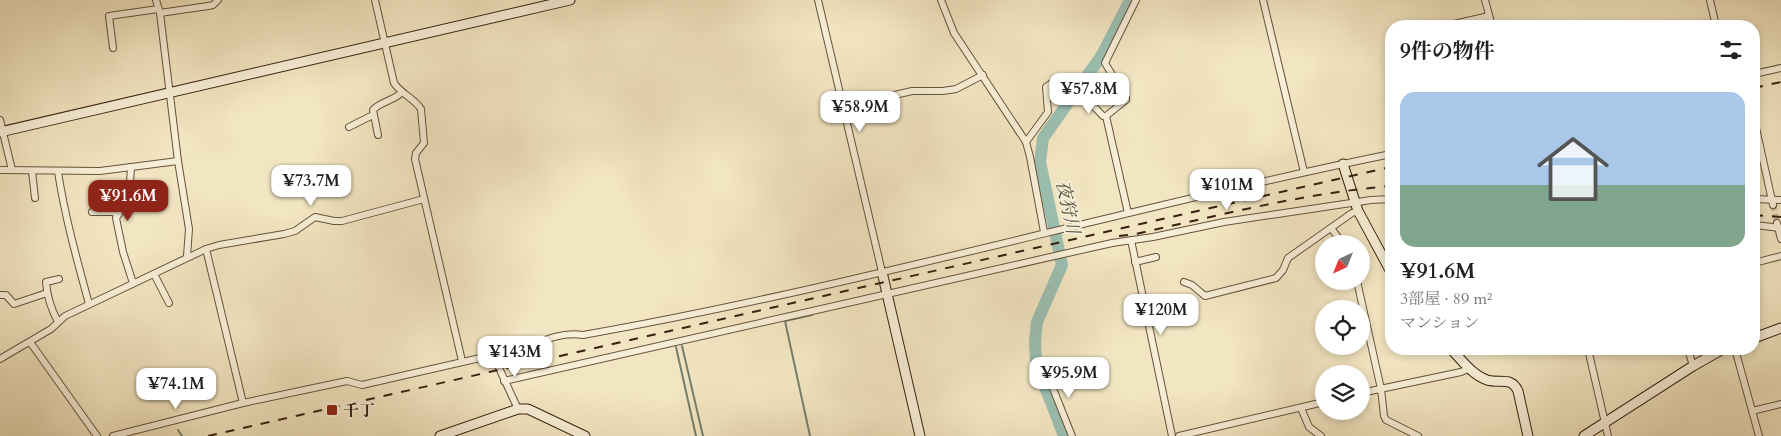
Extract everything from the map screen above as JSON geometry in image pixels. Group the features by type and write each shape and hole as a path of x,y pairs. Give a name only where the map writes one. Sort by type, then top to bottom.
{"street":[{"path":"156,0 189,229 188,256"},
{"path":"114,48 109,16 208,6 213,5 218,0"},
{"path":"375,0 394,83 402,92 418,104 421,109 424,143 416,153 415,160 462,361"},
{"path":"1,132 570,0"},
{"path":"818,0 920,436"},
{"path":"941,0 954,33 1029,138 1030,157 1045,232"},
{"path":"1106,116 1126,100 1105,63 1136,0"},
{"path":"1263,0 1304,172"},
{"path":"1486,0 1490,20"},
{"path":"1710,0 1715,20"},
{"path":"1471,20 1489,16"},
{"path":"1760,73 1781,68"},
{"path":"843,107 912,91 956,90 983,75"},
{"path":"1029,138 1048,112 1046,87 1059,78"},
{"path":"378,135 373,110 376,106 398,97 402,92"},
{"path":"1082,94 1106,116 1128,213"},
{"path":"349,127 373,115"},
{"path":"0,120 1,132 12,170"},
{"path":"1760,145 1773,202"},
{"path":"113,436 244,403 347,381 362,385 528,347 570,333 583,335 670,320 1304,172 1385,155"},
{"path":"0,170 100,171 178,160"},
{"path":"1343,164 1358,207 1385,260"},
{"path":"131,167 129,199 116,218 123,252 133,283"},
{"path":"32,171 35,198"},
{"path":"58,172 68,224 89,304"},
{"path":"0,359 30,342 65,316 206,249 290,232 305,226 315,217 342,221 424,199"},
{"path":"1760,199 1773,202 1781,200"},
{"path":"504,381 1112,242 1224,222 1358,207 1385,200"},
{"path":"1184,282 1192,285 1205,296 1276,278 1284,270 1288,258 1358,207"},
{"path":"92,212 112,212 118,214"},
{"path":"1760,225 1779,226 1781,239"},
{"path":"1331,228 1336,235"},
{"path":"1131,240 1172,436"},
{"path":"206,249 244,403"},
{"path":"1760,261 1781,256"},
{"path":"1135,262 1156,257"},
{"path":"154,274 168,303"},
{"path":"58,322 46,293 46,282 59,279"},
{"path":"1359,290 1381,388 1384,416 1386,420 1418,436"},
{"path":"0,295 6,295 14,304 46,293"},
{"path":"44,316 52,311"},
{"path":"1760,336 1781,328"},
{"path":"30,342 97,436"},
{"path":"494,355 518,409"},
{"path":"1457,355 1470,368 1488,380 1515,384 1528,436"},
{"path":"1589,355 1608,436"},
{"path":"1690,355 1693,366"},
{"path":"1584,436 1712,355"},
{"path":"1737,355 1759,436"},
{"path":"1370,391 1461,372 1470,368"},
{"path":"1046,371 1072,436"},
{"path":"1179,436 1315,404"},
{"path":"1752,411 1781,404"},
{"path":"1301,408 1309,427 1321,436"},
{"path":"443,436 518,409 528,409 585,436"}],"waterway":[{"name":"夜狩川","path":"1064,436 1036,363 1035,341 1037,322 1062,265 1040,162 1043,138 1102,55 1130,0"},
{"path":"810,436 785,321 812,315"},
{"path":"682,346 703,436"},
{"path":"676,347 696,436"},
{"path":"178,430 182,436"}],"tunnel":[{"path":"1773,205 1777,223"}],"railway":[{"path":"1760,87 1781,82"},
{"path":"208,436 1385,168"},
{"path":"1119,236 1136,234 1295,199 1385,187"},
{"path":"1760,215 1781,217"}],"place":[{"name":"千丁","path":"332,410"}]}
